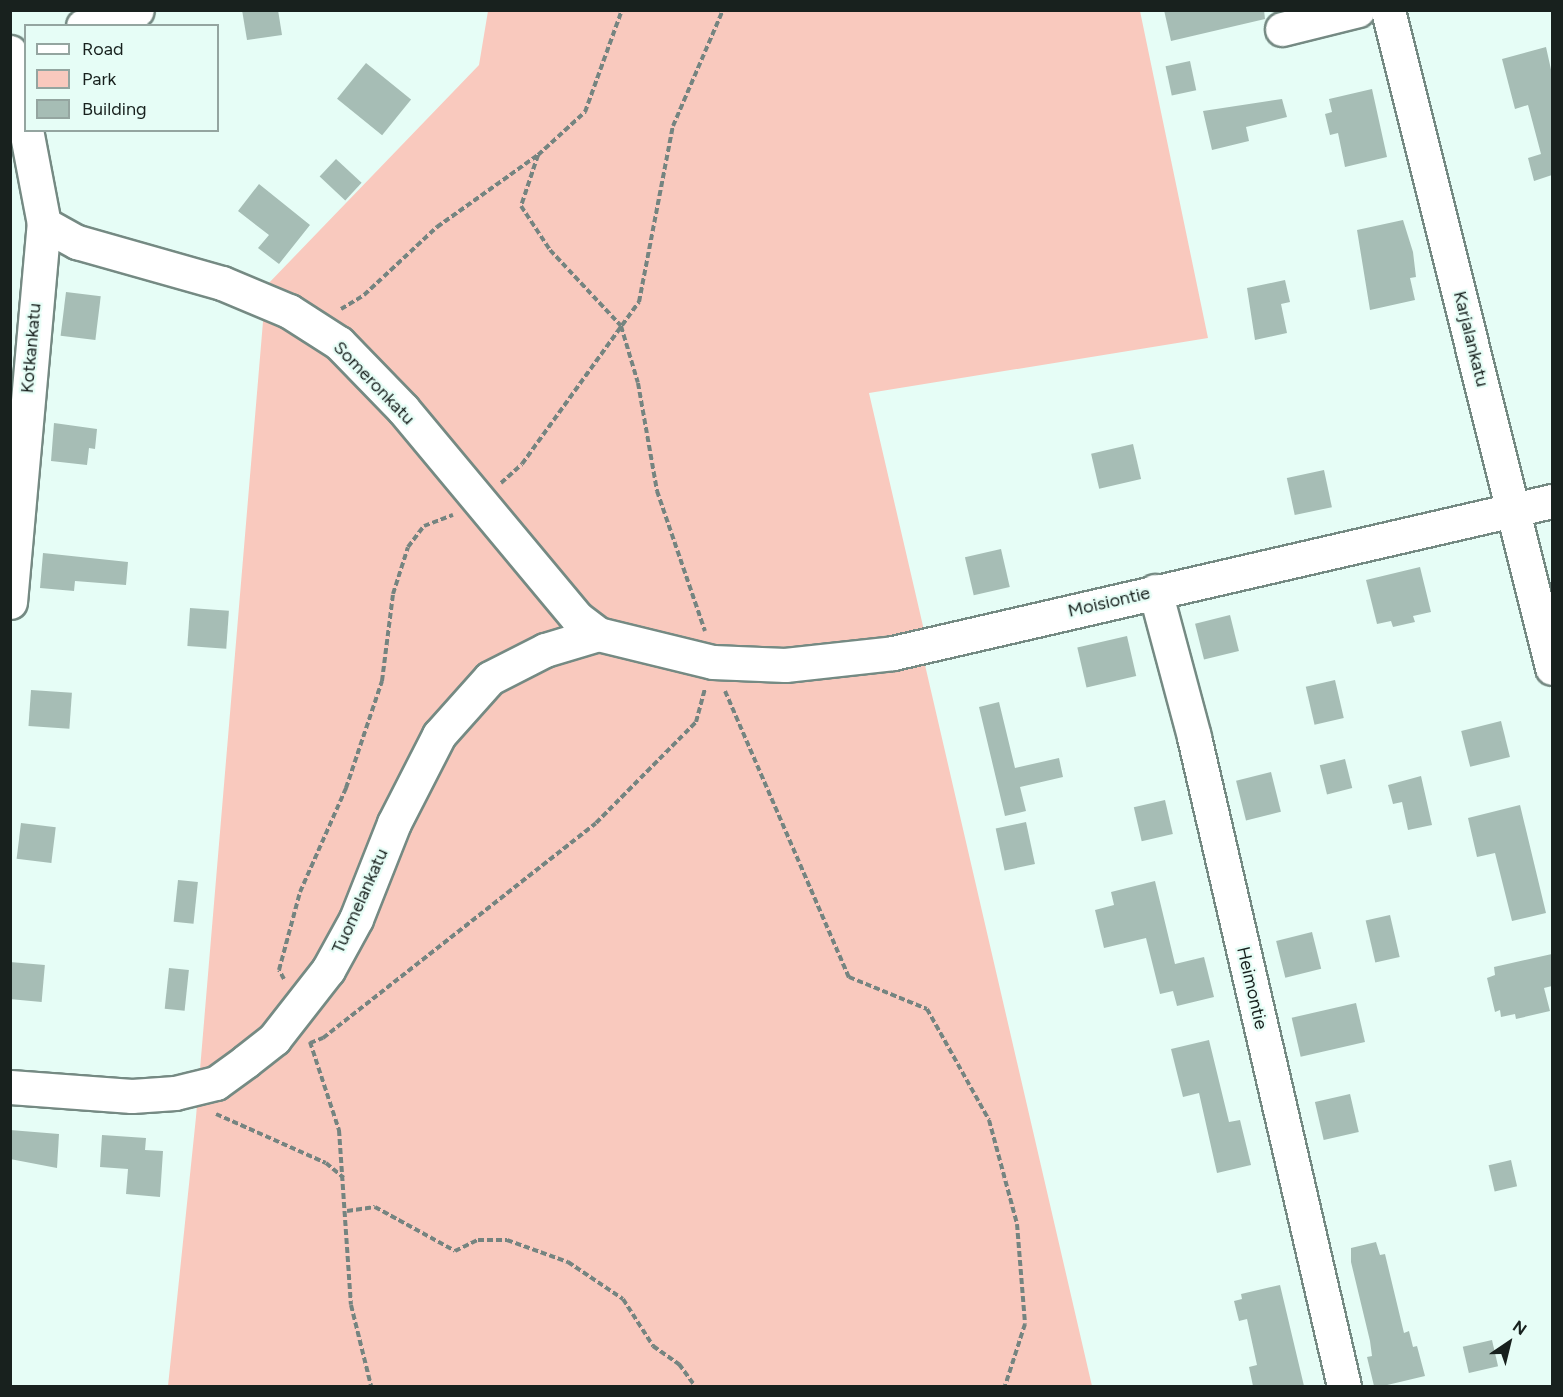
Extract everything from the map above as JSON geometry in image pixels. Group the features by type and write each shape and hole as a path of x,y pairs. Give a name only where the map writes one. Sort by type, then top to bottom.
{"street":[{"path":"90,24 136,10"},
{"path":"1282,29 1358,10"},
{"name":"Karjalankatu","path":"1388,10 1515,511 1552,668"},
{"name":"Kotkankatu","path":"11,54 24,120"},
{"name":"Kotkankatu","path":"10,602 44,224 26,132"},
{"name":"Someronkatu","path":"44,224 78,242 222,283 289,311 339,343 403,409 577,618 598,634"},
{"name":"Moisiontie","path":"598,634 662,651 714,659 785,665 893,653 1552,501"},
{"name":"Heimontie","path":"1155,591 1194,737 1344,1386"},
{"name":"Tuomelankatu","path":"10,1087 132,1096 175,1093 216,1083 274,1039 298,1010 356,919 394,823 439,735 464,703 490,678 545,650 598,634"}],"path":[{"path":"312,326 364,296 437,227 538,155 585,112 622,10"},
{"path":"478,500 522,464 639,302 673,126 723,10"},
{"path":"538,155 521,206 550,250 621,326 638,383 657,491 714,659 730,702 849,977 927,1009 989,1120 1017,1224 1025,1324 1005,1386"},
{"path":"714,659 730,702"},
{"path":"310,1043 332,1032 596,823 696,722 714,659"},
{"path":"175,1093 326,1162 344,1178"},
{"path":"347,1211 375,1206 455,1251 478,1240 507,1239 568,1262 624,1299 653,1346 679,1364 695,1386"}],"green space":[{"path":"488,11 1140,11 1208,338 869,393 923,626 922,652 1092,1386 168,1386 196,1117 266,286 479,65"}],"building":[{"path":"242,10 278,10 282,35 247,40"},
{"path":"1164,10 1264,10 1265,19 1171,41"},
{"path":"1546,47 1552,74 1552,175 1534,181 1528,158 1541,154 1528,105 1515,109 1502,59"},
{"path":"1190,61 1196,90 1172,96 1166,66"},
{"path":"366,63 411,100 382,135 337,99"},
{"path":"1372,89 1387,157 1345,167 1338,133 1330,135 1325,114 1332,112 1329,99"},
{"path":"1282,99 1287,117 1246,127 1249,141 1212,150 1203,111"},
{"path":"336,159 362,183 345,200 320,177"},
{"path":"259,184 310,225 279,264 258,248 269,235 238,211"},
{"path":"1403,220 1413,252 1416,277 1410,278 1415,300 1370,310 1357,230"},
{"path":"1285,280 1290,302 1281,304 1287,333 1255,340 1247,288"},
{"path":"66,292 101,296 95,340 61,336"},
{"path":"54,423 97,429 95,449 89,448 87,465 51,461"},
{"path":"1133,444 1141,479 1099,489 1091,454"},
{"path":"1324,470 1332,507 1295,515 1287,478"},
{"path":"1001,549 1010,587 974,595 965,557"},
{"path":"43,553 128,562 126,585 75,581 74,591 40,588"},
{"path":"1420,567 1431,612 1413,616 1415,622 1393,627 1391,621 1377,624 1366,580"},
{"path":"190,608 229,611 226,649 187,646"},
{"path":"1230,615 1239,651 1204,660 1195,624"},
{"path":"1127,636 1136,676 1087,687 1077,647"},
{"path":"1335,680 1344,718 1315,725 1306,687"},
{"path":"31,690 72,693 69,729 28,726"},
{"path":"999,702 1015,768 1059,758 1063,777 1020,787 1026,811 1005,816 979,707"},
{"path":"1501,721 1510,757 1470,767 1461,731"},
{"path":"1345,759 1352,788 1327,794 1320,765"},
{"path":"1271,772 1281,812 1246,820 1236,781"},
{"path":"1421,776 1432,825 1408,830 1402,802 1393,804 1388,785"},
{"path":"1165,800 1173,834 1142,841 1134,807"},
{"path":"1520,805 1546,913 1512,921 1495,853 1477,857 1468,818"},
{"path":"1026,822 1035,864 1005,871 996,828"},
{"path":"21,823 56,827 51,863 17,859"},
{"path":"178,880 198,882 194,924 174,922"},
{"path":"1155,881 1175,964 1204,957 1214,997 1177,1006 1173,991 1160,994 1146,938 1104,948 1095,910 1114,905 1111,892"},
{"path":"1390,915 1400,957 1375,963 1366,921"},
{"path":"1312,932 1321,969 1285,978 1276,941"},
{"path":"1552,954 1552,986 1544,988 1550,1011 1516,1019 1515,1014 1501,1017 1500,1010 1495,1012 1487,978 1495,975 1494,967"},
{"path":"10,962 45,965 42,1002 10,999"},
{"path":"169,968 189,970 185,1011 165,1009"},
{"path":"1356,1003 1365,1042 1301,1057 1292,1018"},
{"path":"1209,1040 1229,1122 1240,1120 1251,1165 1217,1173 1199,1093 1183,1097 1171,1049"},
{"path":"1350,1094 1359,1132 1324,1140 1315,1102"},
{"path":"10,1130 59,1134 57,1168 10,1159"},
{"path":"102,1135 146,1138 145,1150 163,1151 160,1197 126,1194 128,1169 100,1167"},
{"path":"1511,1160 1517,1186 1495,1191 1489,1165"},
{"path":"1376,1242 1380,1255 1385,1254 1404,1333 1409,1331 1413,1347 1417,1346 1425,1376 1383,1386 1374,1386 1367,1357 1372,1356 1370,1341 1351,1262 1351,1248"},
{"path":"1280,1285 1304,1386 1253,1386 1249,1367 1257,1365 1247,1319 1239,1321 1234,1301 1242,1299 1241,1294"},
{"path":"1492,1340 1498,1366 1469,1373 1463,1347"}]}
